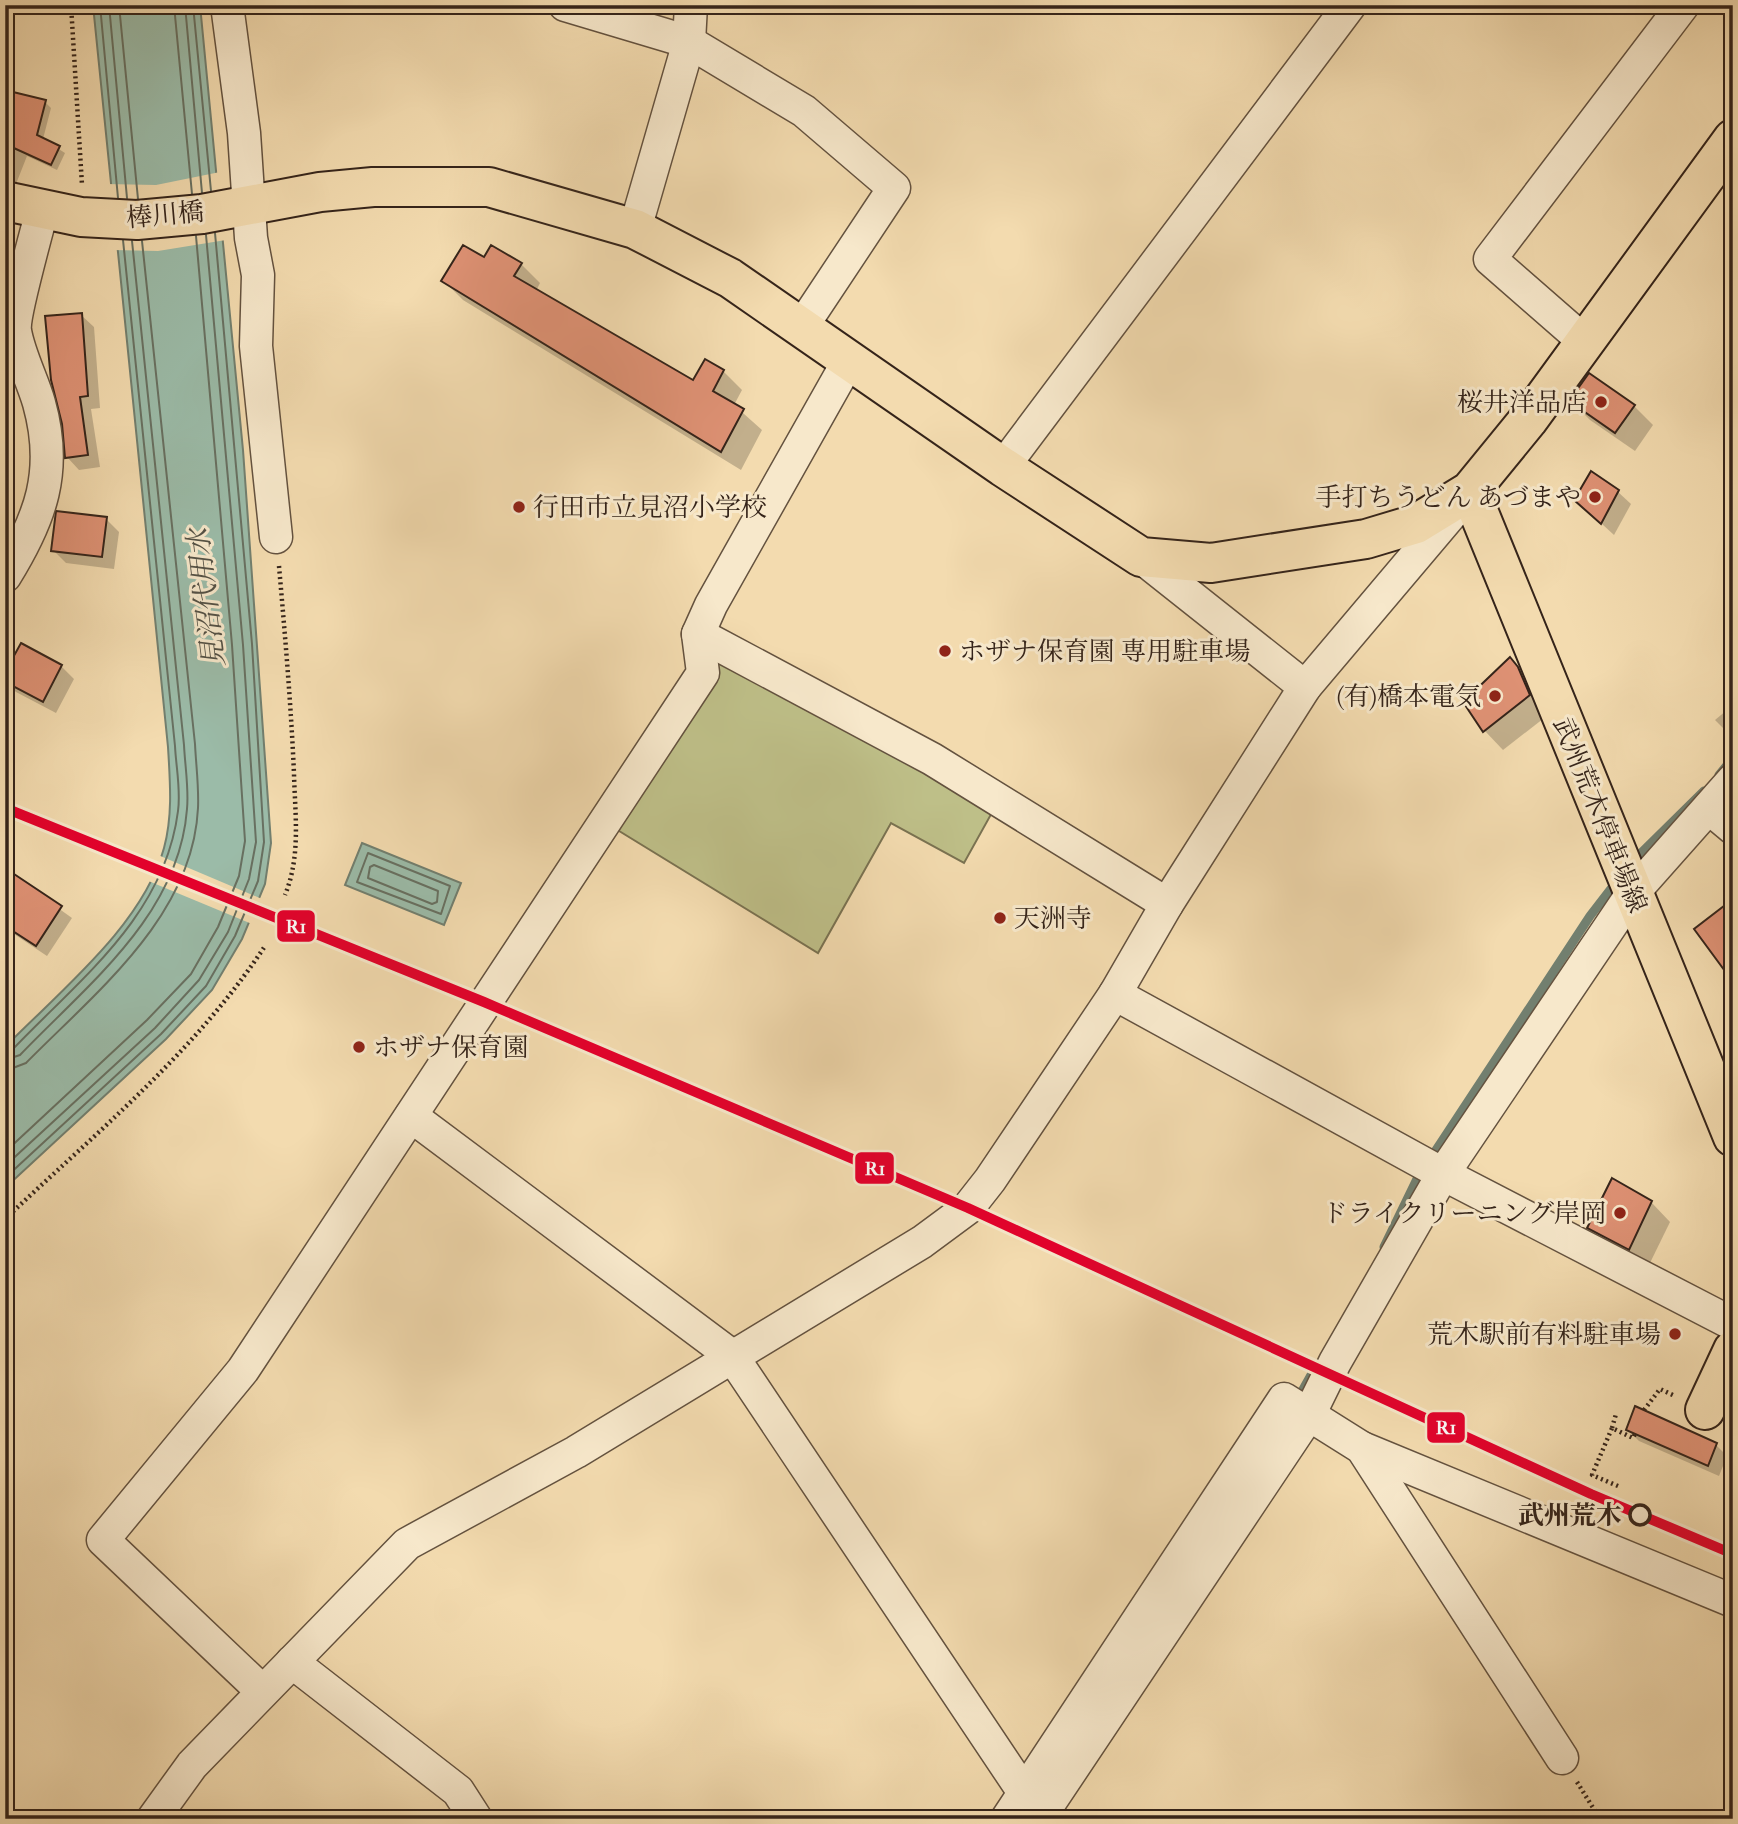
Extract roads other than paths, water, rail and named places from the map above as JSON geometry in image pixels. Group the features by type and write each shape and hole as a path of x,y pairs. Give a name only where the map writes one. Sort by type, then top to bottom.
{"main road":[{"path":"1141,557 1211,563 1366,539 1416,524 1470,491 1528,420 1733,139"},
{"name":"棒川橋","path":"5,201 42,211 87,218 175,218 320,192 373,187 489,187 635,229 730,278 1003,467 1141,557"},
{"name":"武州荒木停車場線","path":"1470,491 1632,894 1730,1118"},
{"path":"1705,1410 1733,1350"}],"street":[{"path":"227,5 243,205 258,275 256,346 276,537"},
{"path":"565,5 689,42 804,111 894,188 801,328"},
{"path":"635,229 689,42 691,5"},
{"path":"1003,467 1350,5"},
{"path":"1585,342 1490,258 1683,5"},
{"path":"5,576 32,529 45,489 45,434 39,405 14,329 42,211"},
{"path":"262,1691 103,1540 243,1370 703,673 698,634 775,489 849,360"},
{"path":"153,1819 192,1766 407,1544 576,1452 922,1242 968,1208 1115,994 1167,904 1305,687 1470,491"},
{"path":"1141,557 1305,687"},
{"path":"698,634 932,759 1167,904"},
{"path":"1310,1413 1335,1362 1443,1174 1632,894 1733,780"},
{"path":"1709,808 1733,828"},
{"path":"1115,994 1443,1174 1733,1324"},
{"path":"411,1116 732,1356 1035,1810"},
{"path":"1007,1819 1035,1810 1284,1399 1362,1448 1733,1601"},
{"path":"1362,1448 1562,1758"},
{"path":"292,1662 457,1791 476,1819"}],"water":[{"name":"見沼代用水","path":"93,5 200,5 243,450 271,843 265,884 242,939 212,990 166,1039 5,1188 5,1047 74,980 119,930 138,904 164,848 170,811 168,747"},
{"path":"362,843 461,883 444,925 345,885"}],"waterway":[{"path":"1719,775 1733,758"},
{"path":"1632,862 1704,791"},
{"path":"1384,1247 1417,1179 1590,916 1617,881"},
{"path":"1296,1402 1315,1368"}],"place":[{"name":"桜井洋品店","path":"1601,402"},
{"name":"手打ちうどん あづまや","path":"1595,497"},
{"name":"行田市立見沼小学校","path":"519,507"},
{"name":"ホザナ保育園 専用駐車場","path":"945,651"},
{"name":"(有)橋本電気","path":"1495,696"},
{"name":"天洲寺","path":"1000,918"},
{"name":"ホザナ保育園","path":"359,1047"},
{"name":"ドライクリーニング岸岡","path":"1620,1213"},
{"name":"荒木駅前有料駐車場","path":"1675,1334"},
{"name":"武州荒木","path":"1640,1515"}]}
